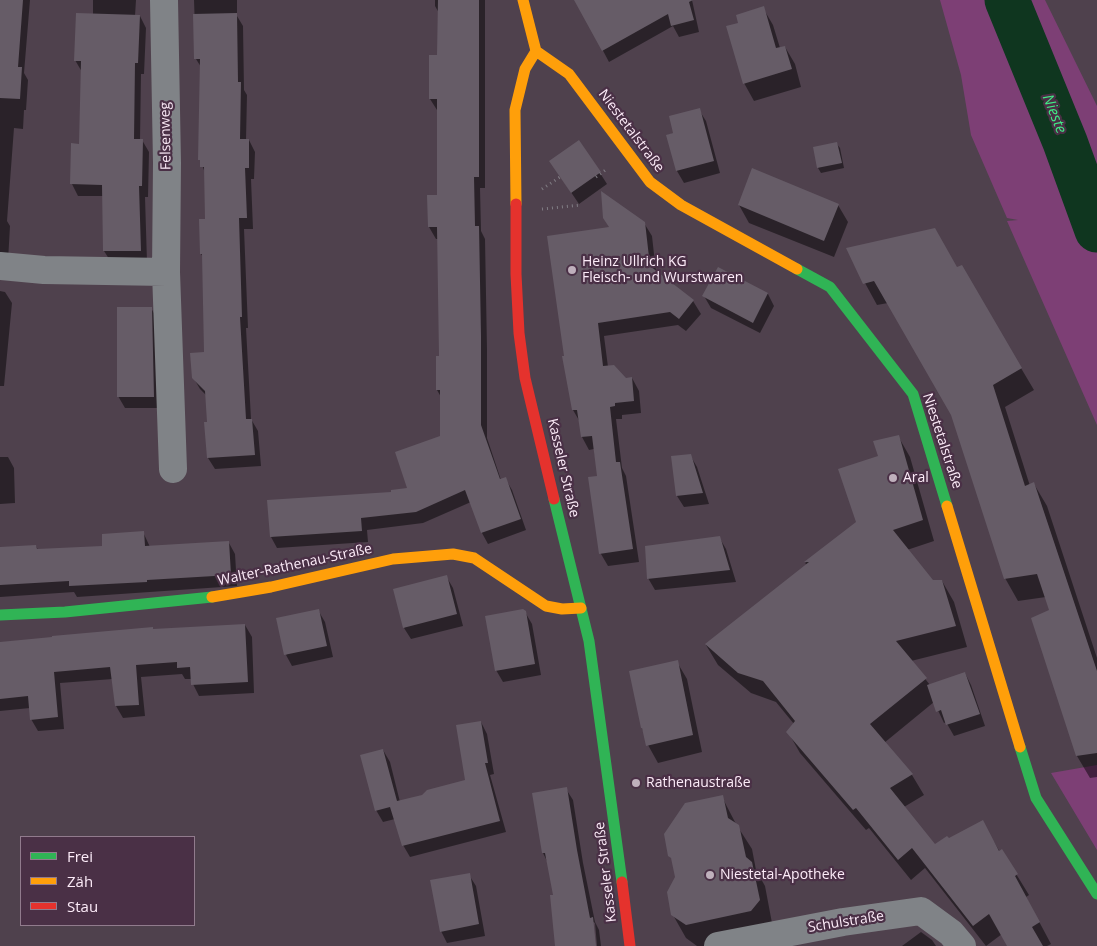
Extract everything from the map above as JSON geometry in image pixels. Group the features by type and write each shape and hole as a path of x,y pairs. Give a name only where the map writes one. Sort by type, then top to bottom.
{"main road":[{"path":"523,0 536,51"},
{"name":"Kasseler Straße","path":"536,51 525,69 515,110 516,274 519,332 525,378 589,641 612,799 630,946"},
{"name":"Niestetalstraße","path":"536,51 569,74 650,182 681,205 830,287 913,394 1036,798 1097,894"},
{"name":"Walter-Rathenau-Straße","path":"0,616 202,599 271,588 393,559 453,554 474,558 546,606 562,609 581,608"}],"street":[{"name":"Felsenweg","path":"164,0 167,163 166,272 173,469"},
{"path":"0,266 44,270 166,272"},
{"name":"Schulstraße","path":"718,946 843,922 921,911 951,934 962,946"}],"path":[{"path":"596,177 604,172"},
{"path":"551,183 560,177"},
{"path":"546,209 581,205"}],"shaded area":[{"path":"940,0 1045,0 1097,106 1097,425 1007,221 1018,220 1007,218 971,135 961,75"},
{"path":"1097,765 1097,850 1051,773"}],"building":[{"path":"0,0 23,0 18,67 22,67 20,99 0,98"},
{"path":"438,0 479,0 479,177 474,177 475,226 479,226 481,425 500,479 506,477 521,519 481,533 465,490 416,512 361,518 362,531 270,537 267,500 391,492 391,490 407,488 395,452 440,436 440,390 436,390 436,356 439,356 437,227 428,227 427,195 437,195 437,99 429,99 429,55 437,55"},
{"path":"574,0 693,0 689,2 694,20 671,26 668,14 602,51"},
{"path":"764,6 776,48 785,46 792,69 743,84 726,26 738,23 736,15"},
{"path":"76,13 140,15 138,63 135,63 134,139 143,139 142,186 139,186 141,251 103,251 102,185 70,184 71,143 79,144 81,61 74,61"},
{"path":"237,13 238,82 241,82 240,139 249,139 249,168 245,168 247,218 239,218 242,317 240,317 246,419 252,419 255,455 207,458 204,422 207,422 205,391 192,378 190,353 204,352 202,254 200,254 199,219 205,219 204,167 200,167 200,160 198,160 200,59 194,59 193,14"},
{"path":"700,108 714,161 676,171 666,135 673,133 669,116"},
{"path":"579,140 601,172 571,193 549,161"},
{"path":"837,142 842,163 817,168 813,147"},
{"path":"752,168 839,204 824,241 738,205"},
{"path":"601,191 645,222 650,266 694,300 679,319 670,312 598,323 603,366 614,365 626,378 632,377 634,401 615,403 615,406 610,407 616,462 620,462 633,549 599,554 588,477 597,476 592,436 581,437 577,410 572,410 562,356 564,356 547,236 609,227 603,218"},
{"path":"935,228 957,267 962,265 1022,368 993,385 1025,486 1034,482 1097,671 1097,753 1076,756 1031,618 1049,610 1037,574 1004,579 951,415 874,281 863,284 846,248"},
{"path":"718,267 768,293 753,323 702,296"},
{"path":"117,307 152,307 154,397 117,397"},
{"path":"899,435 923,520 893,530 933,580 942,580 956,626 896,641 927,678 870,724 913,774 890,788 935,844 947,836 949,838 983,820 999,851 1002,849 1018,874 1015,876 1040,922 1032,927 1043,946 1007,946 989,914 973,926 912,848 898,860 856,808 853,810 786,732 795,721 763,681 738,673 705,644 809,562 804,562 856,522 838,469 878,456 873,441"},
{"path":"691,454 703,493 676,496 671,456"},
{"path":"144,531 145,546 229,541 231,575 69,586 69,581 0,585 0,547 36,545 37,549 102,546 102,534"},
{"path":"720,536 730,570 647,579 645,546"},
{"path":"447,575 457,614 403,628 393,589"},
{"path":"319,609 327,646 284,655 276,618"},
{"path":"523,609 526,611 535,664 495,671 485,616"},
{"path":"245,624 248,682 191,685 190,667 177,668 177,662 136,665 139,705 115,706 110,667 54,672 58,717 30,720 28,696 0,699 0,642 153,627 153,629"},
{"path":"678,660 693,735 646,746 629,671"},
{"path":"965,672 980,714 946,725 941,710 936,712 927,685"},
{"path":"481,721 488,763 485,763 500,821 402,846 390,807 375,811 360,755 383,749 397,801 422,795 427,790 465,780 456,725"},
{"path":"567,787 590,918 593,917 596,946 555,946 550,895 553,895 545,853 542,853 532,793"},
{"path":"723,795 728,818 739,825 746,857 752,862 760,900 751,911 686,925 671,915 667,892 675,877 671,858 668,856 664,834 685,803"},
{"path":"470,873 479,924 440,932 430,880"}],"waterway":[{"name":"Nieste","path":"1007,0 1065,142 1097,230"}],"traffic: fast":[{"path":"797,269 830,287 913,394 947,506"},
{"path":"554,499 589,641 622,882"},
{"path":"0,615 65,612 212,597"},
{"path":"1020,747 1036,798 1097,894"}],"traffic: slow":[{"path":"516,204 515,110 525,69 536,51 523,0"},
{"path":"536,51 569,74 650,182 681,205 797,269"},
{"path":"947,506 1020,747"},
{"path":"212,597 271,587 393,559 453,554 474,558 546,606 562,609 581,608"}],"traffic: jam":[{"path":"516,204 516,274 519,333 525,378 554,499"},
{"path":"622,882 630,946"}],"place":[{"name":"Heinz Ullrich KG Fleisch- und Wurstwaren","path":"572,270"},
{"name":"Aral","path":"893,478"},
{"name":"Rathenaustraße","path":"636,783"},
{"name":"Niestetal-Apotheke","path":"710,875"}]}
